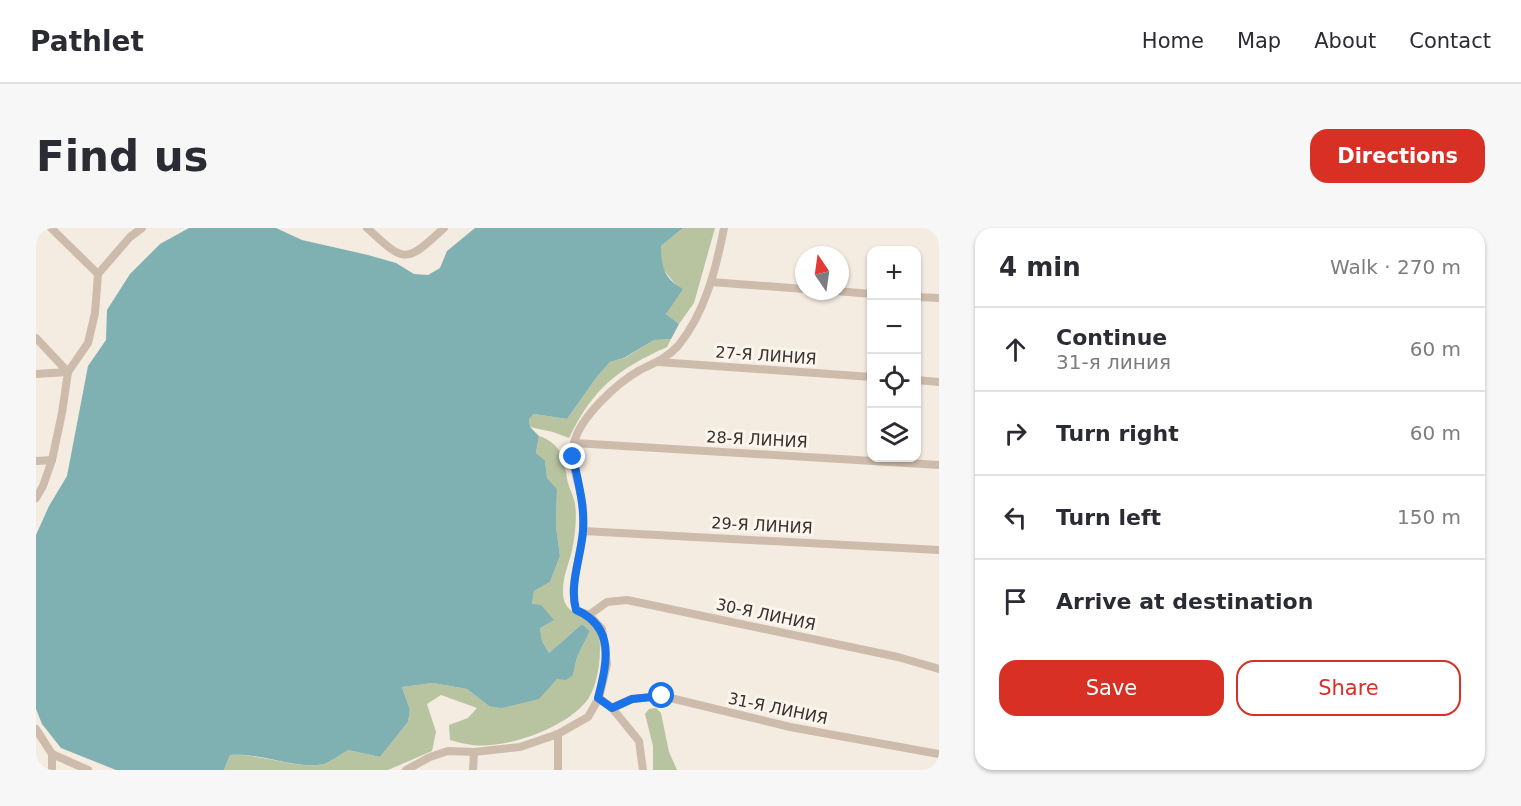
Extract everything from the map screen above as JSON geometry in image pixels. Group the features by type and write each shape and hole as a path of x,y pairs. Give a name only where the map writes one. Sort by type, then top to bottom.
{"street":[{"path":"51,228 98,274"},
{"path":"36,498 52,460 68,372 88,343 95,313 98,274 130,237 142,228"},
{"path":"367,228 392,251 402,256 413,254 444,228"},
{"path":"406,770 430,757 448,751 474,752 520,747 558,734 588,717 598,698 607,664 602,629 589,615 576,610 572,597 583,531 583,504 573,457 574,443 583,423 621,383 658,362 677,346 697,317 711,282 724,228"},
{"path":"711,282 795,288"},
{"path":"849,292 867,294"},
{"path":"921,297 939,298"},
{"path":"36,338 68,372"},
{"name":"27-Я ЛИНИЯ","path":"658,362 867,377"},
{"path":"36,374 68,372"},
{"path":"921,380 939,382"},
{"name":"28-Я ЛИНИЯ","path":"574,443 939,465"},
{"path":"36,461 52,460"},
{"name":"29-Я ЛИНИЯ","path":"583,531 939,550"},
{"name":"30-Я ЛИНИЯ","path":"589,615 607,602 627,600 898,657 939,669"},
{"name":"31-Я ЛИНИЯ","path":"612,708 632,699 662,696 790,727 939,754"},
{"path":"598,698 612,708 639,741 643,770"},
{"path":"36,729 52,754 52,770"},
{"path":"558,734 558,770"},
{"path":"473,770 474,752"},
{"path":"52,754 87,770"}],"green space":[{"path":"683,228 715,228 694,303 679,324 666,314 672,304 675,284 661,266 661,246"},
{"path":"671,339 667,347 634,363 609,382 588,406 569,438 530,427 529,419 534,414 567,419 610,362 625,358 654,340"},
{"path":"539,436 547,439 561,454 575,504 575,533 564,580 564,600 572,611 594,626 599,637 600,653 597,675 593,690 585,703 563,721 533,735 501,744 472,745 450,740 449,725 468,718 477,708 441,695 427,704 436,732 432,751 388,770 224,770 230,755 253,756 302,765 324,764 348,750 380,757 408,722 410,710 402,687 433,683 467,689 489,706 538,699 557,679 573,675 577,657 590,631 582,624 549,653 542,641 540,628 553,620 532,604 534,591 550,582 560,556 556,526 557,489 547,478 545,460 536,453"},
{"path":"656,708 661,713 669,752 677,770 653,770 653,746 645,714 649,709"}],"water":[{"path":"189,228 276,228 302,240 368,255 396,263 414,274 428,275 440,268 447,251 475,228 683,228 661,246 665,271 672,281 683,289 666,314 679,324 671,339 654,340 624,358 610,362 567,419 534,414 529,419 530,427 539,436 536,453 545,460 547,478 557,489 556,526 560,556 550,582 534,591 532,604 541,605 554,620 540,628 542,641 549,653 582,624 590,631 577,657 573,675 566,680 557,679 539,699 502,708 489,706 467,689 433,683 402,687 410,710 408,722 380,757 348,750 324,764 302,765 253,756 230,755 224,770 116,770 61,748 42,724 36,709 36,535 49,506 67,476 88,366 106,340 107,310 130,274 160,244"}],"route":[{"path":"573,457 583,504 583,531 572,597 576,610 589,615 602,629 607,664 598,698 612,708 632,699 662,696"}]}
